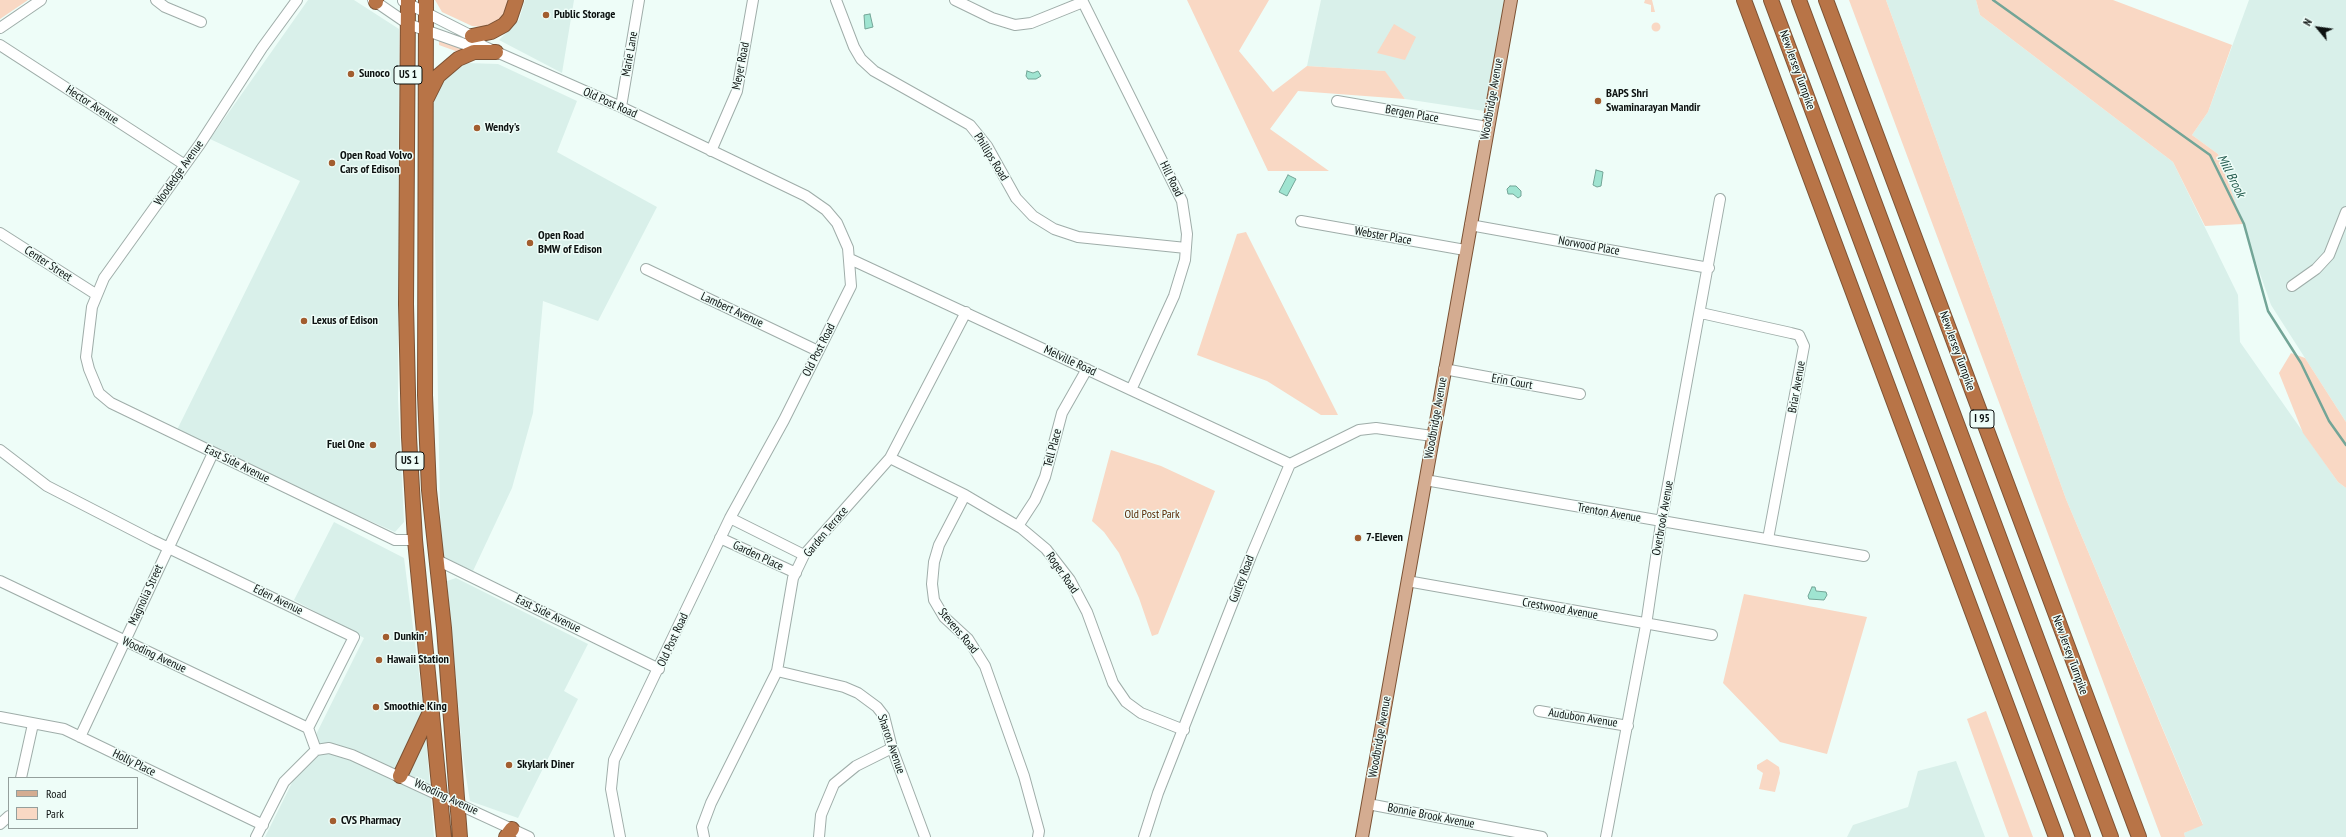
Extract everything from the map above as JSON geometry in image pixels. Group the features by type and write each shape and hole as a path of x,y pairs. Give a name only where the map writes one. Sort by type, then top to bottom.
{"highway":[{"path":"472,36 491,32 504,25 510,18 516,0"},
{"name":"New Jersey Turnpike","path":"1744,0 2056,837"},
{"name":"New Jersey Turnpike","path":"1771,0 2083,837"},
{"name":"New Jersey Turnpike","path":"1799,0 2111,837"},
{"name":"New Jersey Turnpike","path":"1826,0 2139,837"},
{"name":"US 1","path":"406,1 408,24 406,304 408,437 415,540 438,793 444,837"},
{"name":"US 1","path":"426,6 425,395 430,490 453,739 456,802 460,837"},
{"path":"425,102 438,76 451,64 464,55 474,52 496,52"},
{"path":"400,776 431,710"}],"main road":[{"name":"Woodbridge Avenue","path":"1362,837 1510,0"}],"street":[{"path":"0,28 41,0"},
{"path":"156,0 165,7 201,22"},
{"name":"Woodedge Avenue","path":"86,357 92,308 104,278 184,165 262,48 297,0"},
{"name":"Marie Lane","path":"621,107 639,0"},
{"name":"Meyer Road","path":"711,151 737,90 753,0"},
{"name":"Phillips Road","path":"836,0 854,47 861,59 874,71 970,125 987,146 1016,198 1033,216 1054,229 1078,237 1186,248"},
{"path":"955,0 992,18 1015,25 1031,23 1082,1"},
{"name":"Old Post Road","path":"375,1 408,24 470,46 483,46"},
{"name":"Old Post Road","path":"406,1 426,6 472,36 483,46 621,107 806,196 826,210 837,223 845,237 850,259 851,286 730,518 659,669 614,760 611,789 620,837"},
{"name":"Hill Road","path":"1082,1 1182,201 1187,234 1185,260 1174,296 1131,390"},
{"name":"Hector Avenue","path":"0,45 184,165"},
{"name":"Bergen Place","path":"1337,101 1487,127"},
{"name":"Overbrook Avenue","path":"1606,837 1628,726 1646,625 1661,523 1709,268 1720,199"},
{"path":"2292,286 2316,269 2329,255 2346,212"},
{"name":"Webster Place","path":"1301,222 1465,250"},
{"name":"Norwood Place","path":"1470,225 1709,268"},
{"name":"Center Street","path":"0,233 96,295"},
{"name":"Melville Road","path":"850,259 1290,464"},
{"name":"Lambert Avenue","path":"646,269 818,351"},
{"name":"Garden Terrace","path":"704,837 702,827 711,803 777,671 796,573 804,555 890,458 966,312"},
{"name":"Briar Avenue","path":"1700,313 1791,332 1799,335 1804,346 1768,539"},
{"name":"East Side Avenue","path":"86,357 92,382 99,393 111,403 394,540 415,540"},
{"name":"Tell Place","path":"1018,526 1035,500 1045,477 1062,413 1087,369"},
{"name":"Erin Court","path":"1444,370 1580,394"},
{"path":"1290,464 1359,430 1376,428 1432,436"},
{"name":"Eden Avenue","path":"0,450 47,486 168,548 354,637 308,728"},
{"name":"Magnolia Street","path":"80,737 213,453"},
{"name":"Roger Road","path":"890,458 965,496 1018,526 1046,549 1070,580 1087,612 1113,683 1126,702 1141,713 1184,730"},
{"name":"Gurley Road","path":"1144,837 1158,793 1251,556 1290,464"},
{"name":"Trenton Avenue","path":"1425,480 1661,523 1768,539 1864,556"},
{"name":"Stevens Road","path":"965,496 937,551 932,584 934,600 944,618 968,639 985,666 1024,776 1039,831 1038,837"},
{"name":"Garden Place","path":"730,518 804,555"},
{"name":"Garden Place","path":"720,538 796,573"},
{"name":"East Side Avenue","path":"437,560 659,669"},
{"name":"Wooding Avenue","path":"0,581 124,642 308,728"},
{"name":"Crestwood Avenue","path":"1407,581 1646,625 1712,635"},
{"name":"Sharon Avenue","path":"777,671 844,687 869,700 884,716 892,748 925,837"},
{"name":"Audubon Avenue","path":"1539,711 1628,726"},
{"name":"Holly Place","path":"0,717 64,729 263,825"},
{"path":"21,777 33,724"},
{"path":"256,837 284,782 316,750 308,728"},
{"name":"Wooding Avenue","path":"316,750 330,748 352,754 456,802 509,833 528,837"},
{"path":"819,837 821,815 834,784 856,766 892,748"},
{"name":"Bonnie Brook Avenue","path":"1368,804 1542,837"},
{"path":"0,824 8,817"}],"shaded area":[{"path":"308,0 354,0 399,29 398,399 404,522 395,532 175,434 300,181 210,139"},
{"path":"525,0 574,0 562,73 499,40 519,20"},
{"path":"1321,0 1505,0 1484,111 1405,99 1384,71 1307,66"},
{"path":"1886,0 1976,0 1980,15 2173,162 2238,295 2240,342 2338,482 2346,488 2346,837 2185,837 2184,833 2203,824 2066,499"},
{"path":"2249,0 2346,0 2346,422 2271,305 2218,154 2192,135 2208,112"},
{"path":"870,14 873,27 865,29 864,15"},
{"path":"467,63 498,64 577,101 557,152 657,207 598,321 543,301 533,413 512,488 473,571 441,556 433,137 434,94 441,82"},
{"path":"1027,71 1033,73 1038,71 1041,76 1036,79 1028,79 1026,76"},
{"path":"1596,170 1603,172 1601,186 1597,187 1593,185"},
{"path":"1288,175 1296,179 1287,196 1279,192"},
{"path":"1510,186 1516,186 1521,191 1521,196 1518,198 1513,194 1508,194 1507,189"},
{"path":"334,522 404,558 424,712 434,837 265,837 364,638 294,600"},
{"path":"456,578 588,644 564,691 578,699 518,818 470,801 463,758 447,581"},
{"path":"1812,587 1815,587 1816,591 1826,592 1827,595 1824,600 1809,599 1808,596"},
{"path":"1956,761 1985,837 1847,837 1853,825 1908,807 1918,771"}],"green space":[{"path":"0,0 28,0 0,19"},
{"path":"435,0 511,0 502,19 490,26 481,27 472,26 442,12"},
{"path":"1187,0 1269,0 1239,51 1273,92 1307,66 1385,71 1405,99 1298,91 1270,129 1329,171 1268,171"},
{"path":"1645,0 1652,0 1655,12 1651,12 1651,5 1644,3"},
{"path":"1849,0 1886,0 2066,499 2203,825 2184,833 2185,837 2161,837"},
{"path":"1976,0 2113,0 2232,45 2208,112 2192,135 2218,154 2243,224 2205,226 2173,162 1980,15"},
{"path":"1656,22 1661,27 1656,32 1651,27"},
{"path":"1394,24 1416,37 1405,60 1377,53"},
{"path":"439,38 468,48 461,53 439,45"},
{"path":"1246,232 1338,415 1321,415 1267,381 1197,355 1237,234"},
{"path":"2291,353 2305,358 2346,422 2346,488 2338,482 2303,433 2279,373"},
{"name":"Old Post Park","path":"1111,450 1161,466 1215,491 1158,634 1152,636 1139,598 1119,553 1104,532 1092,521"},
{"path":"1744,594 1867,617 1827,754 1780,742 1723,683"},
{"path":"1986,711 2033,837 2009,837 1967,719"},
{"path":"1767,759 1779,767 1780,773 1775,792 1759,789 1763,773 1757,769 1757,765"}],"waterway":[{"name":"Mill Brook","path":"1993,0 2210,155 2244,224 2268,311 2301,363 2329,421 2346,445"}],"place":[{"name":"Public Storage","path":"546,15"},
{"name":"Sunoco","path":"351,74"},
{"name":"BAPS Shri Swaminarayan Mandir","path":"1598,101"},
{"name":"Wendy's","path":"477,128"},
{"name":"Open Road Volvo Cars of Edison","path":"332,163"},
{"name":"Open Road BMW of Edison","path":"530,243"},
{"name":"Lexus of Edison","path":"304,321"},
{"name":"Fuel One","path":"373,445"},
{"name":"7-Eleven","path":"1358,538"},
{"name":"Dunkin'","path":"386,637"},
{"name":"Hawaii Station","path":"379,660"},
{"name":"Smoothie King","path":"376,707"},
{"name":"Skylark Diner","path":"509,765"},
{"name":"CVS Pharmacy","path":"333,821"}]}
